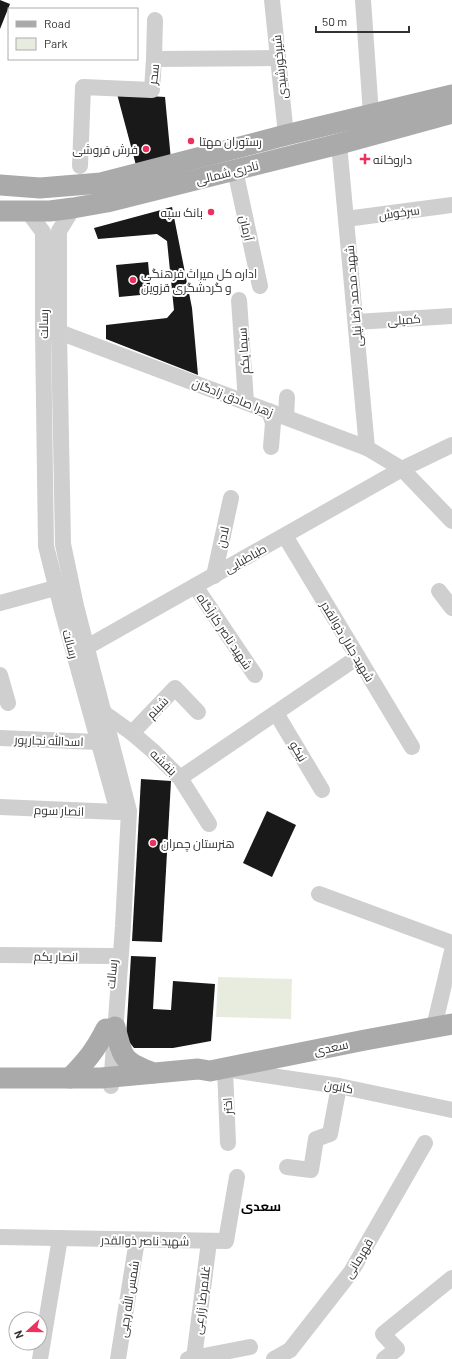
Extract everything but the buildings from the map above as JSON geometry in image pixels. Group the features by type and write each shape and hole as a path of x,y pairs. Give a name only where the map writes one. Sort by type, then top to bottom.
{"main road":[{"name":"نادری شمالی","path":"0,185 40,188 101,183 286,135 452,95"},
{"name":"نادری شمالی","path":"0,211 28,212 74,208 339,144 452,113"},
{"name":"سعدی","path":"0,1088 199,1078 217,1070 443,1026"},
{"path":"111,1028 125,1058 132,1064 156,1074"},
{"path":"70,1078 98,1047 111,1028"},
{"name":"سعدی","path":"0,1078 70,1078 106,1082 198,1069 217,1070"}],"street":[{"name":"شیرخورشیدی","path":"272,0 286,135"},
{"path":"363,0 371,114"},
{"path":"154,59 155,20"},
{"name":"سحر","path":"80,166 83,87 152,90 154,59 278,58"},
{"name":"شهید محمد رضا نیلی","path":"339,144 367,448"},
{"name":"آرمان","path":"235,170 260,286"},
{"name":"سرخوش","path":"346,219 452,205"},
{"name":"رسالت","path":"74,208 59,231 59,332 64,586 98,742 118,812 118,871 112,956 111,1028"},
{"name":"رسالت","path":"28,212 43,232 42,331 46,546 64,586 87,647 129,811 106,1082"},
{"name":"سیما یکم","path":"239,300 246,402"},
{"name":"کمیلی","path":"356,322 452,316"},
{"name":"زهرا صادق زادگان","path":"42,331 59,332 367,448 402,469 452,521"},
{"path":"286,417 287,396"},
{"path":"269,411 274,423 271,447"},
{"name":"طباطبایی","path":"87,647 402,469 452,445"},
{"name":"لادن","path":"214,576 231,498"},
{"name":"شهید جلال ذوالقدر","path":"284,536 412,747"},
{"path":"0,603 64,586"},
{"name":"شهید ناصر کارآگاه","path":"195,586 255,675"},
{"path":"439,591 452,608"},
{"path":"180,778 358,657"},
{"path":"0,675 8,703"},
{"name":"شبنم","path":"132,733 175,688 198,712"},
{"name":"بنفشه","path":"104,713 132,733 153,751 180,778 209,824"},
{"name":"نیکو","path":"276,713 322,790"},
{"name":"اسدالله نجارپور","path":"0,738 98,742"},
{"name":"انصار سوم","path":"0,807 118,812"},
{"path":"319,894 452,943"},
{"path":"443,1026 452,951"},
{"name":"انصار یکم","path":"0,955 112,956"},
{"name":"کانون","path":"217,1070 339,1086 452,1110"},
{"name":"اختر","path":"217,1070 228,1144"},
{"path":"287,1167 311,1170 316,1139 330,1134 339,1086"},
{"name":"قهرمانی","path":"274,1359 290,1350 351,1272 425,1143"},
{"name":"شهید ناصر ذوالقدر","path":"0,1237 209,1242 226,1241 236,1177"},
{"path":"40,1359 60,1238"},
{"name":"شمس الله رجبی","path":"118,1359 137,1240"},
{"name":"غلامرضا زارعی","path":"191,1359 209,1242"},
{"path":"384,1359 397,1349 383,1334 452,1278"},
{"path":"191,1359 214,1357 250,1347"}],"green space":[{"path":"218,977 292,979 291,1019 216,1017"}],"place":[{"name":"رستوران مهتا","path":"191,141"},
{"name":"فرش فروشی","path":"146,149"},
{"name":"داروخانه","path":"365,159"},
{"name":"بانک سپه","path":"211,212"},
{"name":"اداره کل میراث فرهنگی و گردشگری قزوین","path":"133,280"},
{"name":"هنرستان چمران","path":"153,843"}],"district":[{"name":"سعدی","path":"261,1206"}]}
